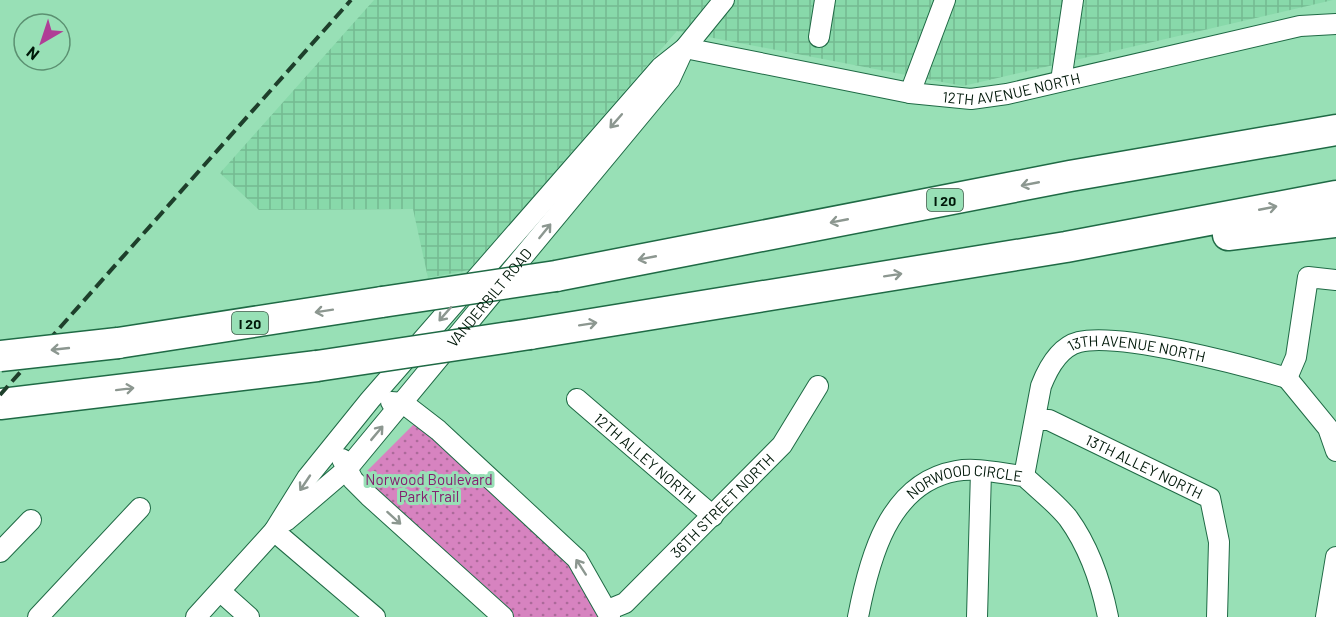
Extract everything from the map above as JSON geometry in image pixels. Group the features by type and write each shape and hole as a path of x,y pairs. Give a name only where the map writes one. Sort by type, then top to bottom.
{"highway":[{"path":"1070,176 1336,110"},
{"name":"I 20","path":"0,356 118,343 555,276 1070,176 1336,130"},
{"path":"0,404 317,366 530,334 1066,247 1336,196"},
{"path":"1066,247 1167,242 1336,222"}],"street":[{"path":"819,37 825,0"},
{"path":"910,93 945,0"},
{"path":"1061,81 1073,0"},
{"name":"VANDERBILT ROAD","path":"274,531 347,469 428,374 670,79 685,48 715,3"},
{"name":"12TH AVENUE NORTH","path":"685,48 910,93 971,99 1006,94 1300,26 1336,24"},
{"name":"VANDERBILT ROAD","path":"196,617 274,531 307,478 370,400 661,67 685,48"},
{"path":"1336,280 1308,277 1296,357 1287,378 1328,428 1336,451"},
{"name":"13TH AVENUE NORTH","path":"1024,476 1047,371 1055,358 1077,342 1102,341 1152,347 1246,366 1287,378"},
{"path":"428,374 426,398 438,430"},
{"name":"36TH STREET NORTH","path":"609,613 626,603 782,446 818,386"},
{"name":"12TH ALLEY NORTH","path":"577,399 713,516"},
{"path":"370,400 402,403 438,430 577,559 609,613"},
{"name":"13TH ALLEY NORTH","path":"1035,420 1049,420 1210,498 1219,542 1217,617"},
{"path":"340,438 347,469 369,496 503,617"},
{"name":"NORWOOD CIRCLE","path":"858,617 867,571 889,518 919,486 956,471 981,471 1024,476 1067,517 1084,544 1103,592 1108,617"},
{"path":"977,617 981,471"},
{"path":"304,507 341,493 369,496"},
{"path":"38,617 140,508"},
{"path":"0,552 31,520"},
{"path":"274,531 375,617"},
{"path":"1326,617 1336,557"},
{"path":"220,592 249,617"}],"shaded area":[{"path":"374,0 1333,0 963,86 677,31 469,270 428,278 413,209 259,210 220,173"}],"green space":[{"name":"Norwood Boulevard Park Trail","path":"417,421 571,564 602,617 511,617 386,502 364,474"}],"railway":[{"path":"0,395 351,0"}]}
